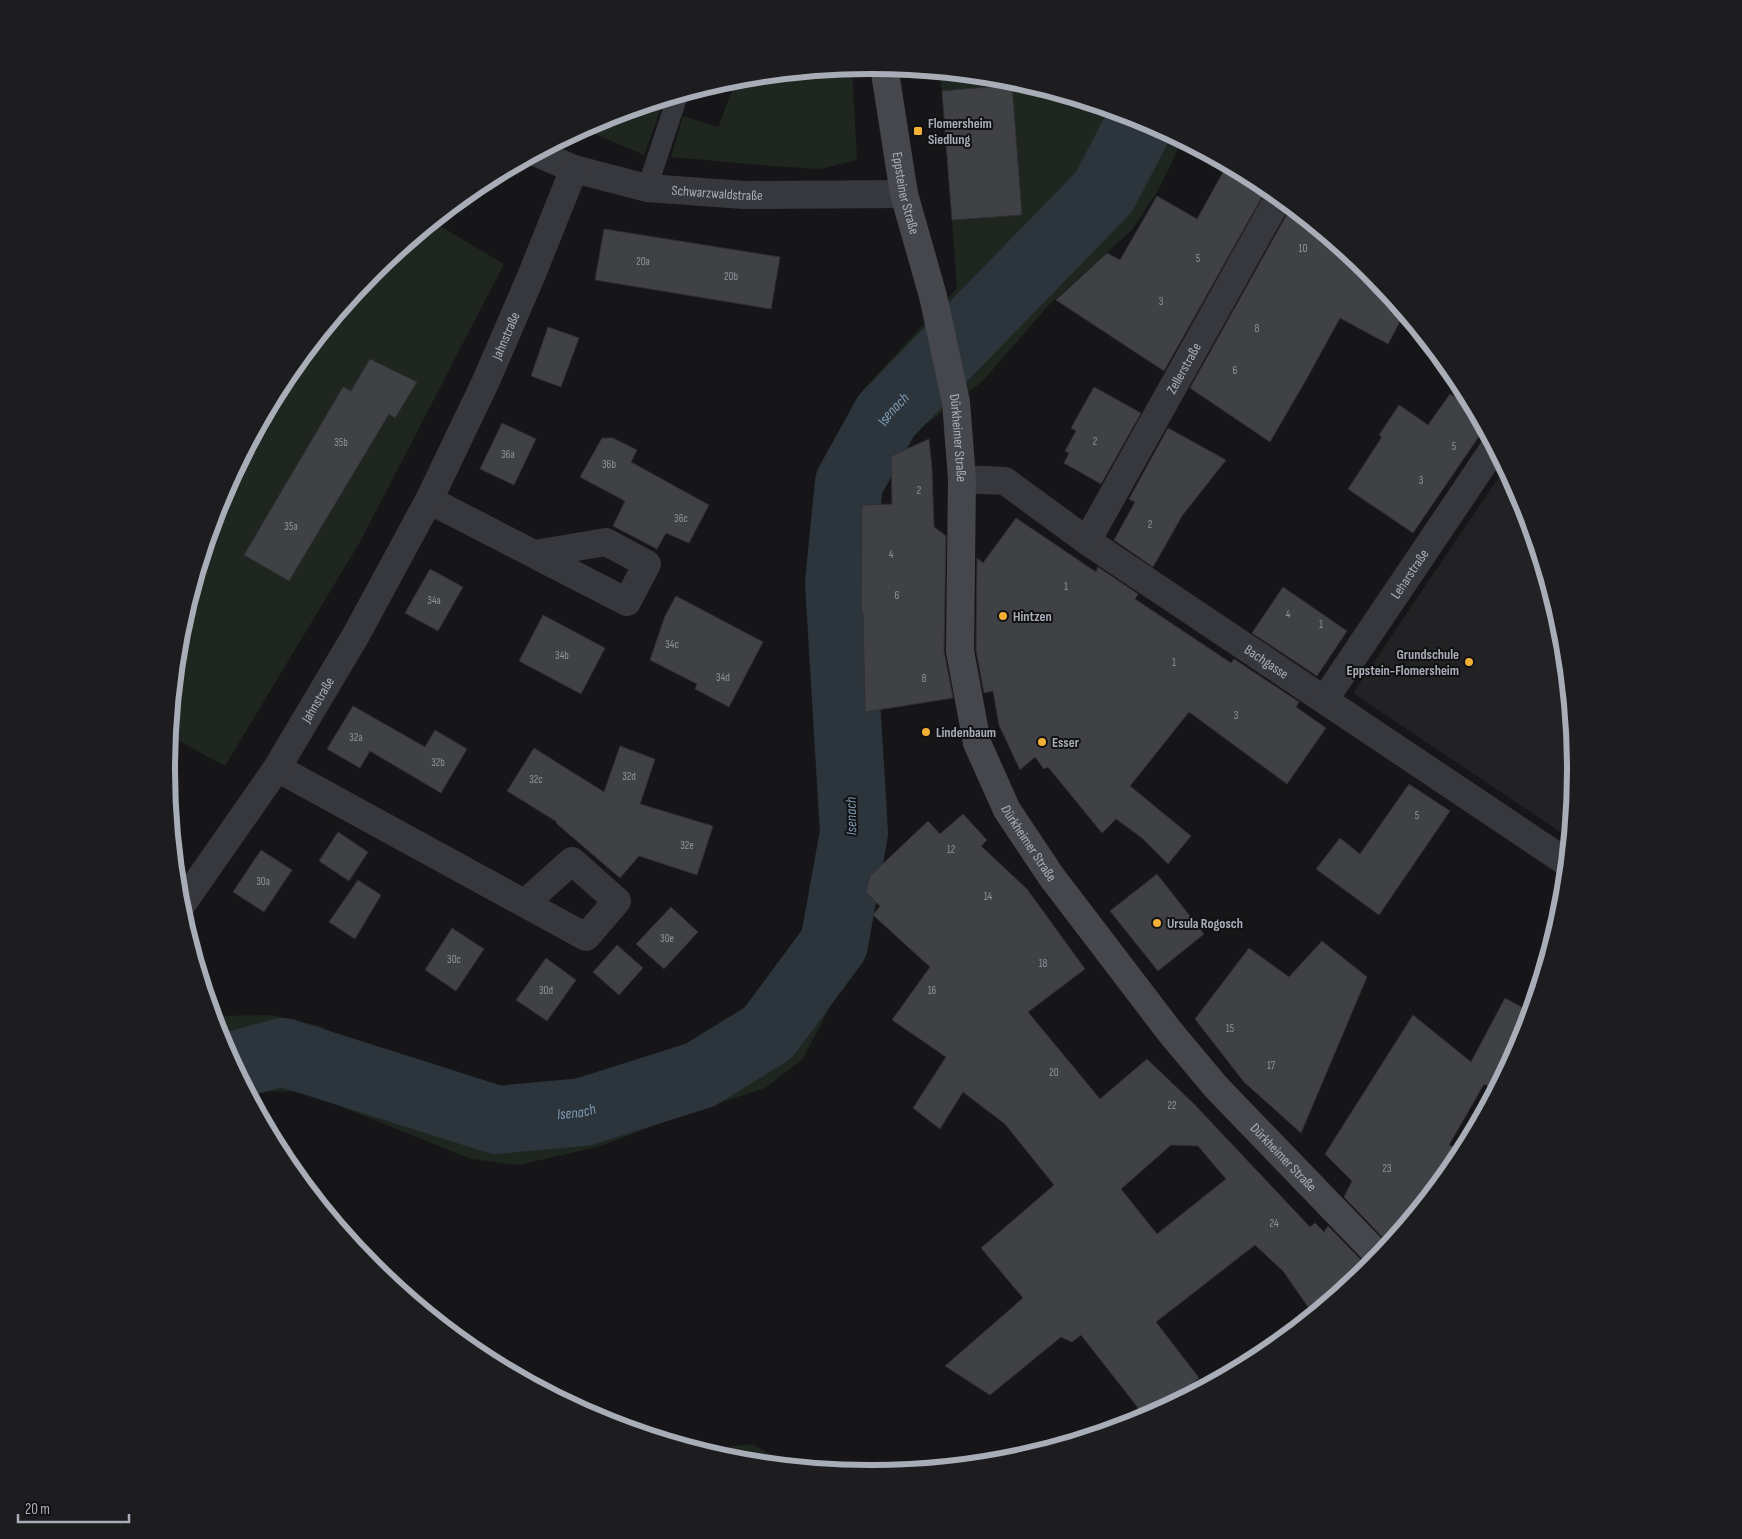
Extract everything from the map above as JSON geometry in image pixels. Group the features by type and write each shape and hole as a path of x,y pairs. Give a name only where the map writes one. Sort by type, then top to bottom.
{"main road":[{"name":"Eppsteiner Straße","path":"885,74 904,194 933,296 937,319"},
{"name":"Dürkheimer Straße","path":"937,319 956,402 962,478 960,651 977,744 1007,810 1050,876 1170,1032 1216,1087 1373,1250"}],"street":[{"name":"Schwarzwaldstraße","path":"544,156 574,169 647,188 744,196 904,194"},
{"name":"Jahnstraße","path":"187,896 277,768 356,635 429,500 486,381 574,169"},
{"name":"Zellerstraße","path":"1087,541 1275,204"},
{"name":"Leharstraße","path":"1325,699 1490,453"},
{"name":"Bachgasse","path":"962,478 1005,481 1087,541 1561,859"},
{"path":"429,500 535,554"},
{"path":"277,768 525,903"}],"lane":[{"path":"647,188 676,102"}],"shaded area":[{"path":"852,74 857,160 820,169 671,157 683,116 718,127 733,87 825,75"},
{"path":"940,78 1004,87 942,91"},
{"path":"1012,88 1051,97 1095,111 1179,146 1156,194 1131,231 1048,306 982,382 929,422 885,447 853,505 854,580 862,635 870,863 858,927 844,973 826,1015 802,1060 765,1088 671,1119 601,1146 519,1165 471,1159 305,1092 259,1091 255,1093 221,1016 271,1015 320,1026 390,1061 510,1106 597,1087 719,1045 779,1010 820,931 832,756 823,638 824,500 849,427 868,403 862,391 957,288 952,220 1022,215"},
{"path":"662,106 644,155 592,133"},
{"path":"438,225 504,264 361,540 225,766 176,739 181,679 189,634 199,589 228,503 268,422 319,346 379,278 412,246"},
{"name":"Grundschule Eppstein-Flomersheim","path":"1501,474 1530,546 1543,589 1561,679 1567,770 1563,834 1353,693"},
{"path":"752,1444 778,1459 735,1452 717,1448"}],"building":[{"path":"1000,86 1012,88 1022,215 952,220 942,91"},
{"path":"1224,170 1263,195 1164,371 1056,300 1107,253 1120,260 1157,196 1197,219"},
{"path":"1288,213 1330,246 1401,320 1388,344 1340,318 1270,442 1190,388"},
{"path":"604,229 780,257 771,309 595,280"},
{"path":"548,327 579,338 561,387 531,376"},
{"path":"370,359 417,382 395,418 389,414 289,581 244,555 343,387 351,391"},
{"path":"1094,387 1141,413 1101,484 1064,463 1069,453 1065,451 1076,431 1071,428"},
{"path":"1450,394 1458,399 1480,434 1413,533 1348,489 1382,437 1379,435 1399,405 1428,425"},
{"path":"502,423 536,439 514,485 480,469"},
{"path":"1168,428 1226,460 1182,516 1153,567 1114,540 1135,502 1129,499"},
{"path":"602,438 613,438 637,450 631,462 709,505 689,543 666,533 657,549 613,526 625,501 580,477"},
{"path":"929,439 934,527 946,536 944,651 953,698 865,712 863,612 861,612 862,505 892,504 891,456"},
{"path":"1016,518 1096,572 1098,567 1138,594 1135,599 1231,663 1234,659 1299,702 1296,707 1326,728 1287,784 1189,712 1130,786 1191,836 1168,864 1142,838 1116,819 1102,833 1048,767 1044,769 1035,757 1020,770 999,725 993,691 984,693 976,650 977,558 983,563"},
{"path":"430,569 463,587 438,631 405,613"},
{"path":"1283,587 1347,631 1317,676 1252,633"},
{"path":"676,596 763,642 729,707 695,689 697,684 650,660 665,616"},
{"path":"543,615 605,648 581,694 519,661"},
{"path":"353,706 425,747 435,730 467,749 441,793 370,751 360,768 327,749"},
{"path":"620,746 655,759 640,804 713,826 697,875 639,856 620,878 557,822 507,791 534,748 604,792"},
{"path":"1409,784 1450,811 1379,915 1316,869 1340,838 1360,854"},
{"path":"963,814 987,840 981,846 1027,889 1085,969 1028,1012 1100,1099 1147,1059 1195,1105 1310,1227 1315,1223 1324,1232 1328,1226 1363,1261 1330,1293 1310,1309 1283,1271 1255,1245 1156,1322 1199,1378 1183,1391 1140,1411 1081,1335 1072,1342 1061,1337 990,1395 945,1366 1023,1298 981,1248 1054,1185 1005,1124 963,1092 940,1129 913,1108 946,1057 892,1020 930,967 873,915 880,906 866,892 870,876 928,821 940,834","holes":["1171,1145 1198,1146 1226,1179 1157,1234 1121,1189"]},
{"path":"338,832 368,852 349,881 319,861"},
{"path":"261,850 292,870 264,912 233,892"},
{"name":"Ursula Rogosch","path":"1157,874 1204,934 1158,971 1110,911"},
{"path":"358,880 381,895 355,939 329,922"},
{"path":"671,907 698,932 664,969 636,944"},
{"path":"452,928 484,949 456,991 425,970"},
{"path":"1322,941 1367,977 1301,1133 1244,1082 1195,1019 1249,948 1289,977"},
{"path":"617,945 643,968 619,995 593,972"},
{"path":"546,958 576,980 547,1021 516,1000"},
{"path":"1505,998 1524,1009 1514,1036 1490,1087 1484,1084 1449,1145 1454,1148 1423,1193 1384,1239 1344,1197 1352,1181 1325,1154 1413,1015 1471,1062"}],"waterway":[{"name":"Isenach","path":"241,1063 283,1052 497,1120 583,1112 700,1075 768,1033 834,944 854,833 839,583 849,483 886,416 1104,192 1138,127"}],"place":[{"name":"Flomersheim Siedlung","path":"918,131"},
{"name":"Hintzen","path":"1003,616"},
{"name":"Grundschule Eppstein-Flomersheim","path":"1469,662"},
{"name":"Lindenbaum","path":"926,732"},
{"name":"Esser","path":"1042,742"},
{"name":"Ursula Rogosch","path":"1157,923"}]}
